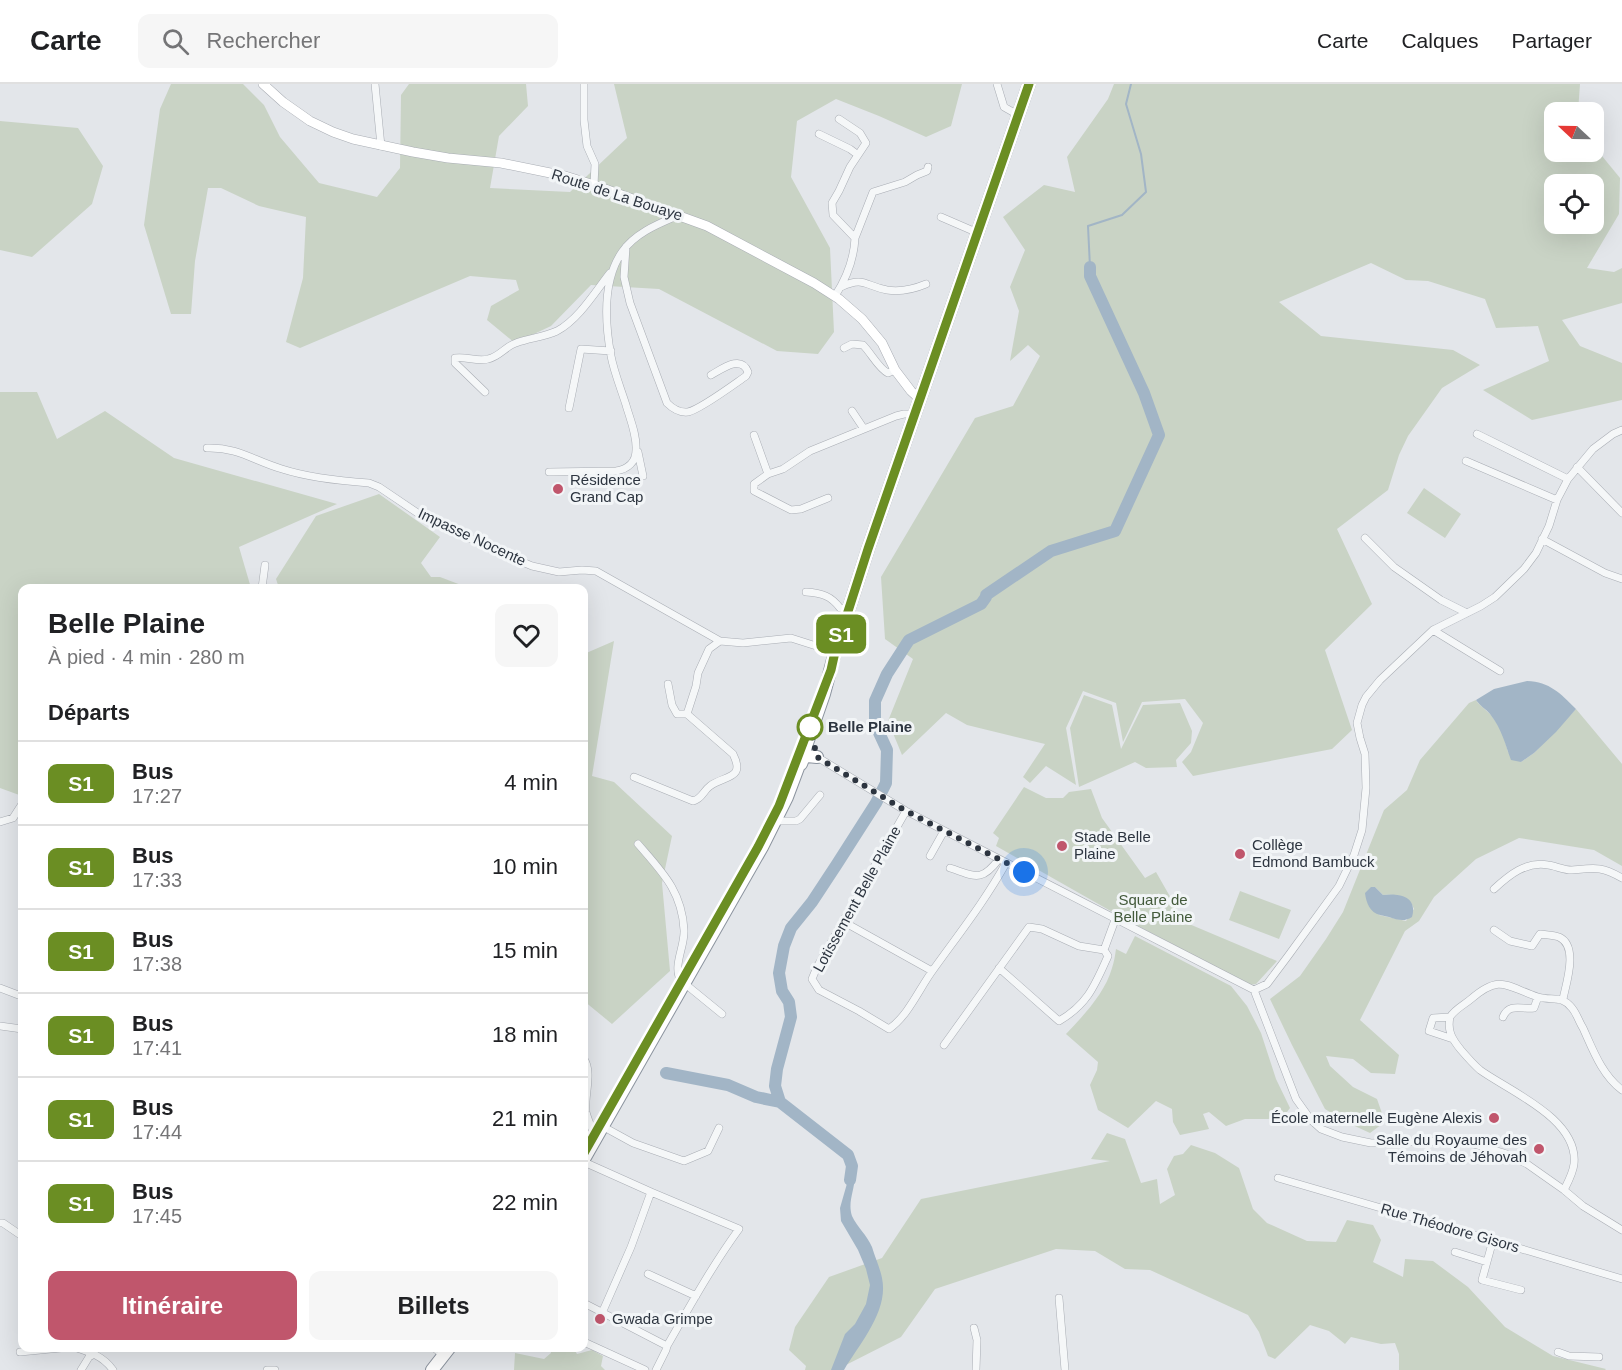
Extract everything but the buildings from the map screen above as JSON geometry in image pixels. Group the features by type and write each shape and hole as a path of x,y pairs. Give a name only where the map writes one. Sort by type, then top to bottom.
{"highway":[{"path":"682,982 757,856 793,781 967,256 978,233 1029,84"},
{"path":"588,1146 779,806 831,670"},
{"path":"811,730 809,749 817,757"},
{"path":"793,781 805,757 811,755 817,757"},
{"path":"588,1151 598,1130"},
{"path":"432,1370 447,1352"},
{"path":"436,1370 448,1352"}],"main road":[{"name":"Route de La Bouaye","path":"263,84 309,121 343,135 381,146 448,158 520,166 594,185 707,226 834,296 862,319 882,343 895,370 921,400"}],"street":[{"path":"375,84 381,146"},
{"path":"584,84 584,120 587,146 595,164 594,185"},
{"path":"997,84 1004,107 1018,114"},
{"path":"839,120 860,133 866,143 850,167 832,203 832,215 855,238"},
{"path":"819,134 858,155"},
{"path":"834,296 841,287 852,261 855,238 873,192 905,182 927,171 928,167"},
{"path":"485,392 455,363 455,358 488,360 515,343 556,331 571,321 612,271 622,252 636,237 679,215"},
{"path":"941,217 978,233"},
{"path":"626,247 624,277 630,303 666,403 671,408 687,412 746,376 747,372 743,365 732,363 711,375"},
{"path":"612,271 608,286 607,314 611,351 643,476"},
{"path":"841,287 858,281 888,290 915,289 926,284"},
{"path":"844,348 852,344 863,345 882,371 888,373 895,370"},
{"path":"569,408 581,349 611,351"},
{"path":"852,411 864,429"},
{"path":"828,498 801,509 791,510 754,491 754,484 768,474 783,469 810,451 904,414 916,414"},
{"path":"1254,990 1267,984 1339,886 1354,855 1362,830 1366,788 1365,754 1357,723 1366,697 1380,680 1433,630 1495,597 1512,582 1536,553 1568,479 1593,449 1622,430"},
{"path":"1477,434 1568,479"},
{"path":"753,435 768,474"},
{"name":"Impasse Nocente","path":"207,448 222,447 235,450 279,469 304,475 369,483 379,487 422,516 532,566 559,572 596,571 720,641 743,643 791,638 835,652"},
{"path":"549,472 605,472 625,469 632,464 636,447"},
{"path":"1466,461 1557,500"},
{"path":"1577,467 1622,513"},
{"path":"1365,538 1394,567 1441,600 1467,613"},
{"path":"1542,539 1605,573 1622,579"},
{"path":"263,584 265,565"},
{"path":"806,592 832,598 840,608 849,609"},
{"path":"1433,630 1500,671"},
{"path":"687,714 698,673 705,657 709,649 720,641"},
{"path":"634,777 693,801 698,800 710,786 734,774 737,768 733,754 687,714 677,714 672,705 668,684"},
{"path":"817,757 906,811 1254,990 1296,1099 1311,1120 1321,1129 1342,1137 1371,1143 1449,1141 1470,1143 1504,1153 1527,1164 1583,1206 1622,1230"},
{"path":"775,821 796,822 820,795"},
{"path":"0,822 13,818 18,810"},
{"name":"Lotissement Belle Plaine","path":"906,811 812,979 819,990 889,1029 907,1009 1006,863"},
{"path":"930,856 944,831"},
{"path":"638,844 668,878 678,900 684,931 677,971 682,982 722,1014"},
{"path":"979,876 993,867 999,859"},
{"path":"1494,890 1518,870 1536,864 1564,869 1593,867 1622,878"},
{"path":"950,868 979,876 991,888"},
{"path":"1104,950 1115,920"},
{"path":"844,922 932,971"},
{"path":"944,1045 999,968 1029,927 1042,929 1079,946 1104,950 1108,956 1084,1003 1059,1021 999,968"},
{"path":"1494,930 1510,941 1532,946 1540,934 1563,940 1570,953 1570,960 1563,999"},
{"path":"1452,1039 1429,1030 1433,1018 1450,1017 1481,990 1493,985 1511,986 1538,997 1563,999 1574,1010 1599,1063 1622,1090"},
{"path":"0,988 18,995"},
{"path":"1503,1017 1506,1011 1513,1008 1534,1008 1538,997"},
{"path":"1450,1017 1449,1032 1467,1058 1480,1070 1544,1111 1560,1126 1570,1143 1574,1157 1572,1171 1564,1190"},
{"path":"0,1026 18,1028"},
{"path":"588,1115 598,1130 684,1161 708,1151 719,1128"},
{"path":"588,1162 651,1192 739,1229 696,1296 656,1370"},
{"name":"Rue Théodore Gisors","path":"1278,1178 1622,1279"},
{"path":"602,1313 631,1247 651,1192"},
{"path":"0,1223 18,1233"},
{"path":"1493,1240 1482,1280 1521,1290"},
{"path":"1455,1252 1487,1262"},
{"path":"648,1274 696,1296"},
{"path":"1059,1298 1065,1370"},
{"path":"588,1306 667,1346"},
{"path":"974,1328 977,1340 976,1370"},
{"path":"588,1344 645,1370"},
{"path":"88,1352 107,1362 112,1370"},
{"path":"1558,1352 1569,1356 1599,1357"},
{"path":"81,1370 94,1354"},
{"path":"267,1370 275,1370"}],"green space":[{"path":"171,84 243,84 264,105 280,137 319,183 377,197 400,168 401,95 409,84 526,84 528,106 499,136 490,188 570,192 627,138 614,84 962,84 951,126 926,137 836,99 797,121 791,177 830,248 834,332 818,354 777,351 659,289 591,285 551,326 515,343 487,320 491,306 519,290 516,280 470,276 300,348 286,342 303,278 306,217 259,206 221,188 208,188 195,261 191,314 171,314 144,225 160,109"},
{"path":"1114,84 1580,84 1579,102 1544,102 1544,162 1604,162 1604,158 1620,178 1619,214 1587,268 1614,272 1622,268 1622,303 1562,320 1580,346 1622,363 1622,400 1532,420 1483,390 1549,361 1538,326 1496,328 1485,299 1428,281 1406,280 1371,263 1279,302 1321,336 1453,350 1480,365 1442,388 1408,436 1399,455 1388,490 1337,529 1372,604 1325,650 1352,730 1332,749 1193,776 1182,762 1191,752 1203,723 1185,699 1142,702 1123,742 1116,703 1083,691 1066,728 1076,785 1046,766 1030,783 1023,777 1045,744 967,725 946,713 902,755 888,721 913,659 885,639 881,577 975,418 1013,406 1040,356 1028,345 1010,361 1019,311 1010,287 1025,250 1003,217 1044,185 1075,192 1067,157 1108,99"},
{"path":"0,121 78,128 103,166 92,204 32,257 0,250"},
{"path":"0,392 37,392 57,439 105,411 174,458 337,504 239,547 250,584 18,584 18,795 0,788"},
{"path":"1424,488 1461,514 1445,538 1407,513"},
{"path":"379,494 440,537 421,563 431,577 440,577 458,584 278,584 276,579 316,516"},
{"path":"614,641 592,776 614,782 672,836 662,883 670,971 612,1024 588,1004 588,652"},
{"path":"1084,695 1112,705 1121,749 1143,705 1180,703 1192,731 1191,743 1176,760 1177,767 1146,768 1135,762 1079,787 1070,728"},
{"path":"1476,700 1491,715 1503,734 1508,752 1521,762 1534,753 1576,709 1622,764 1622,866 1594,850 1519,838 1476,859 1434,897 1419,921 1405,931 1360,1020 1399,1055 1395,1074 1371,1073 1353,1059 1326,1056 1330,1066 1353,1087 1377,1099 1385,1122 1370,1133 1325,1109 1270,999 1300,976 1326,939 1343,912 1384,810 1407,790 1420,760 1469,703","holes":["1375,887 1383,895 1398,895 1406,898 1412,904 1414,909 1406,921 1379,915"]},
{"name":"Square de Belle Plaine","path":"1024,787 1046,798 1063,798 1069,792 1091,789 1102,818 1145,878 1156,872 1182,921 1277,961 1256,984 1250,985 1123,918 996,846 999,838 993,833"},
{"path":"1240,891 1291,910 1279,939 1229,920"},
{"path":"1135,936 1231,986 1247,1006 1261,1033 1276,1079 1290,1108 1284,1116 1245,1119 1226,1126 1209,1112 1203,1114 1209,1129 1180,1135 1173,1122 1172,1109 1156,1101 1128,1128 1098,1110 1090,1085 1098,1062 1066,1034 1099,995 1109,977 1116,949 1126,954"},
{"path":"1107,1133 1125,1139 1141,1183 1157,1179 1160,1204 1175,1195 1167,1169 1174,1156 1183,1154 1191,1145 1215,1153 1239,1168 1253,1209 1267,1223 1307,1241 1336,1242 1347,1220 1373,1225 1381,1240 1373,1262 1403,1277 1405,1259 1433,1261 1468,1287 1505,1327 1553,1356 1606,1369 1399,1370 1399,1354 1395,1343 1381,1344 1351,1337 1345,1344 1329,1331 1310,1325 1275,1359 1268,1356 1259,1332 1248,1315 1150,1270 1125,1269 1095,1251 1056,1249 935,1289 901,1337 836,1370 805,1370 806,1366 789,1350 795,1327 829,1277 882,1258 921,1199 1110,1161 1091,1159"},
{"path":"592,1350 603,1356 601,1366 605,1370 514,1370 515,1353 544,1359 551,1353 576,1352 577,1354"}],"water":[{"path":"1527,681 1548,686 1560,693 1576,709 1556,732 1521,762 1511,760 1498,725 1476,700 1494,689"},
{"path":"1371,887 1375,887 1383,895 1406,897 1412,904 1412,917 1401,920 1377,914 1371,910 1365,893"},
{"path":"852,1166 855,1179 851,1203 852,1216 872,1247 881,1274 883,1290 872,1326 844,1370 831,1370 845,1334 855,1324 866,1304 870,1285 858,1250 841,1221 840,1208"}],"waterway":[{"path":"1090,267 1088,226 1122,215 1146,192 1141,154 1126,104 1131,84"},
{"path":"850,1180 852,1166 848,1155 780,1102 775,1086 777,1069 791,1017 789,1002 782,991 779,973 784,946 791,928 812,902 837,864 886,783 887,750 875,724 875,701 887,674 909,640 981,604 986,595 1051,551 1115,531 1159,435 1144,393 1090,276 1090,267"},
{"path":"666,1073 728,1085 756,1097 780,1102"}],"bus line":[{"name":"S1","path":"588,1146 779,806 831,670 868,549 1029,84"}],"place":[{"name":"Résidence Grand Cap","path":"558,489"},
{"name":"Belle Plaine","path":"810,727"},
{"name":"Stade Belle Plaine","path":"1062,846"},
{"name":"Collège Edmond Bambuck","path":"1240,854"},
{"name":"École maternelle Eugène Alexis","path":"1494,1118"},
{"name":"Salle du Royaume des Témoins de Jéhovah","path":"1539,1149"},
{"name":"Gwada Grimpe","path":"600,1319"}],"route":[{"path":"810,727 817,757 906,811 1024,872"}]}
